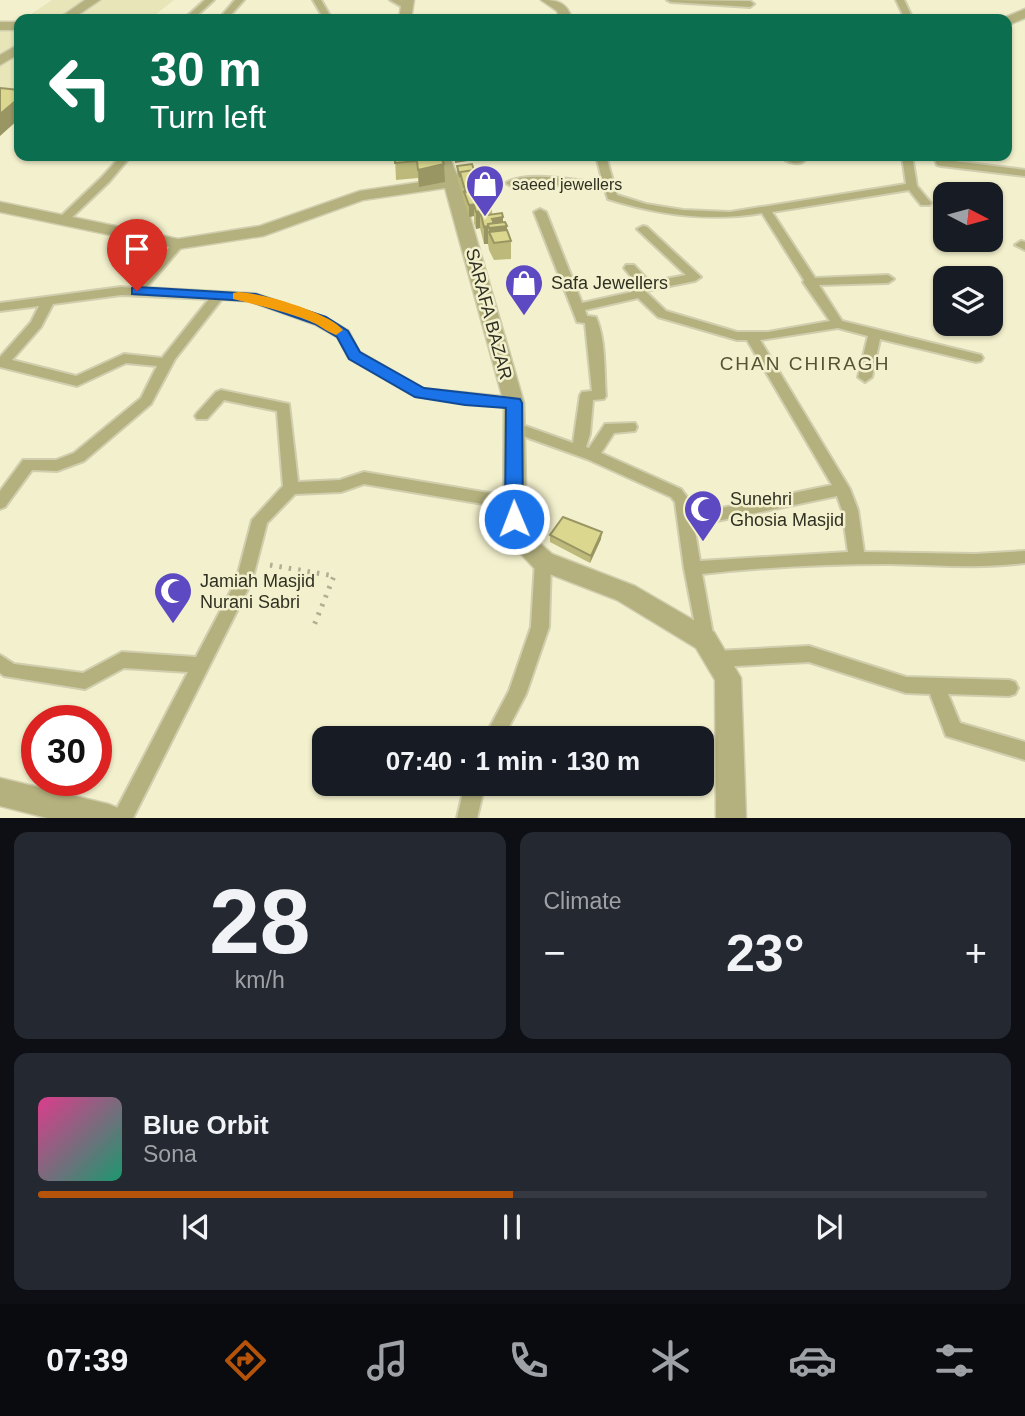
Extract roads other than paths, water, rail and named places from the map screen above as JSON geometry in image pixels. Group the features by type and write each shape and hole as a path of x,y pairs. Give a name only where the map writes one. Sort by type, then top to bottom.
{"street":[{"path":"72,14 94,0"},
{"path":"547,0 563,9 564,14"},
{"name":"SARAFA BAZAR","path":"443,161 452,182 514,403 514,535 543,562 626,593 710,649"},
{"path":"0,207 178,244 262,231 360,196 452,182"},
{"path":"710,649 728,678 731,817"},
{"path":"0,792 108,817"}],"lane":[{"path":"194,14 210,0"},
{"path":"227,14 240,0"},
{"path":"394,0 406,8"},
{"path":"671,0 750,4"},
{"path":"63,220 122,161"},
{"path":"602,161 612,197 644,207 683,213 730,215 912,186"},
{"path":"908,161 912,186 925,204"},
{"path":"940,161 1025,173"},
{"path":"511,183 535,180 609,187"},
{"path":"765,210 838,324"},
{"path":"540,212 577,308 582,319 591,320 595,339 599,396 587,395 583,435 585,453"},
{"path":"577,308 695,277 643,229"},
{"path":"137,291 178,244"},
{"path":"630,268 662,314 737,336 752,337 838,324 976,358"},
{"path":"809,282 888,279"},
{"path":"0,307 121,291 251,297 320,321 343,334 354,355 420,393 465,400 514,403"},
{"path":"0,503 28,464 57,466 79,457 146,401 166,363 219,295"},
{"path":"1,362 31,332 48,301"},
{"path":"864,377 874,333"},
{"path":"752,337 842,489 850,510 857,559"},
{"path":"1,362 77,381 124,358 166,363"},
{"path":"202,416 221,395 284,407 291,488"},
{"path":"514,428 585,453 676,492 682,501 692,568 710,649 809,654 906,685 1009,688"},
{"path":"585,453 610,428 630,428"},
{"path":"122,817 244,580 260,520 291,488 341,486 364,478 513,503"},
{"path":"683,513 717,515 842,489"},
{"path":"692,568 753,562 857,559 1006,560 1025,557"},
{"path":"500,726 517,694 540,627 543,562"},
{"path":"0,663 10,671 85,681 122,660 201,665"},
{"path":"936,686 953,730 1025,751"},
{"path":"467,817 472,796"}],"place":[{"name":"saeed jewellers","path":"485,218"},
{"name":"Safa Jewellers","path":"524,317"},
{"name":"Sunehri Ghosia Masjid","path":"703,543"},
{"name":"Jamiah Masjid Nurani Sabri","path":"173,625"}],"district":[{"name":"CHAN CHIRAGH","path":"805,363"}]}
